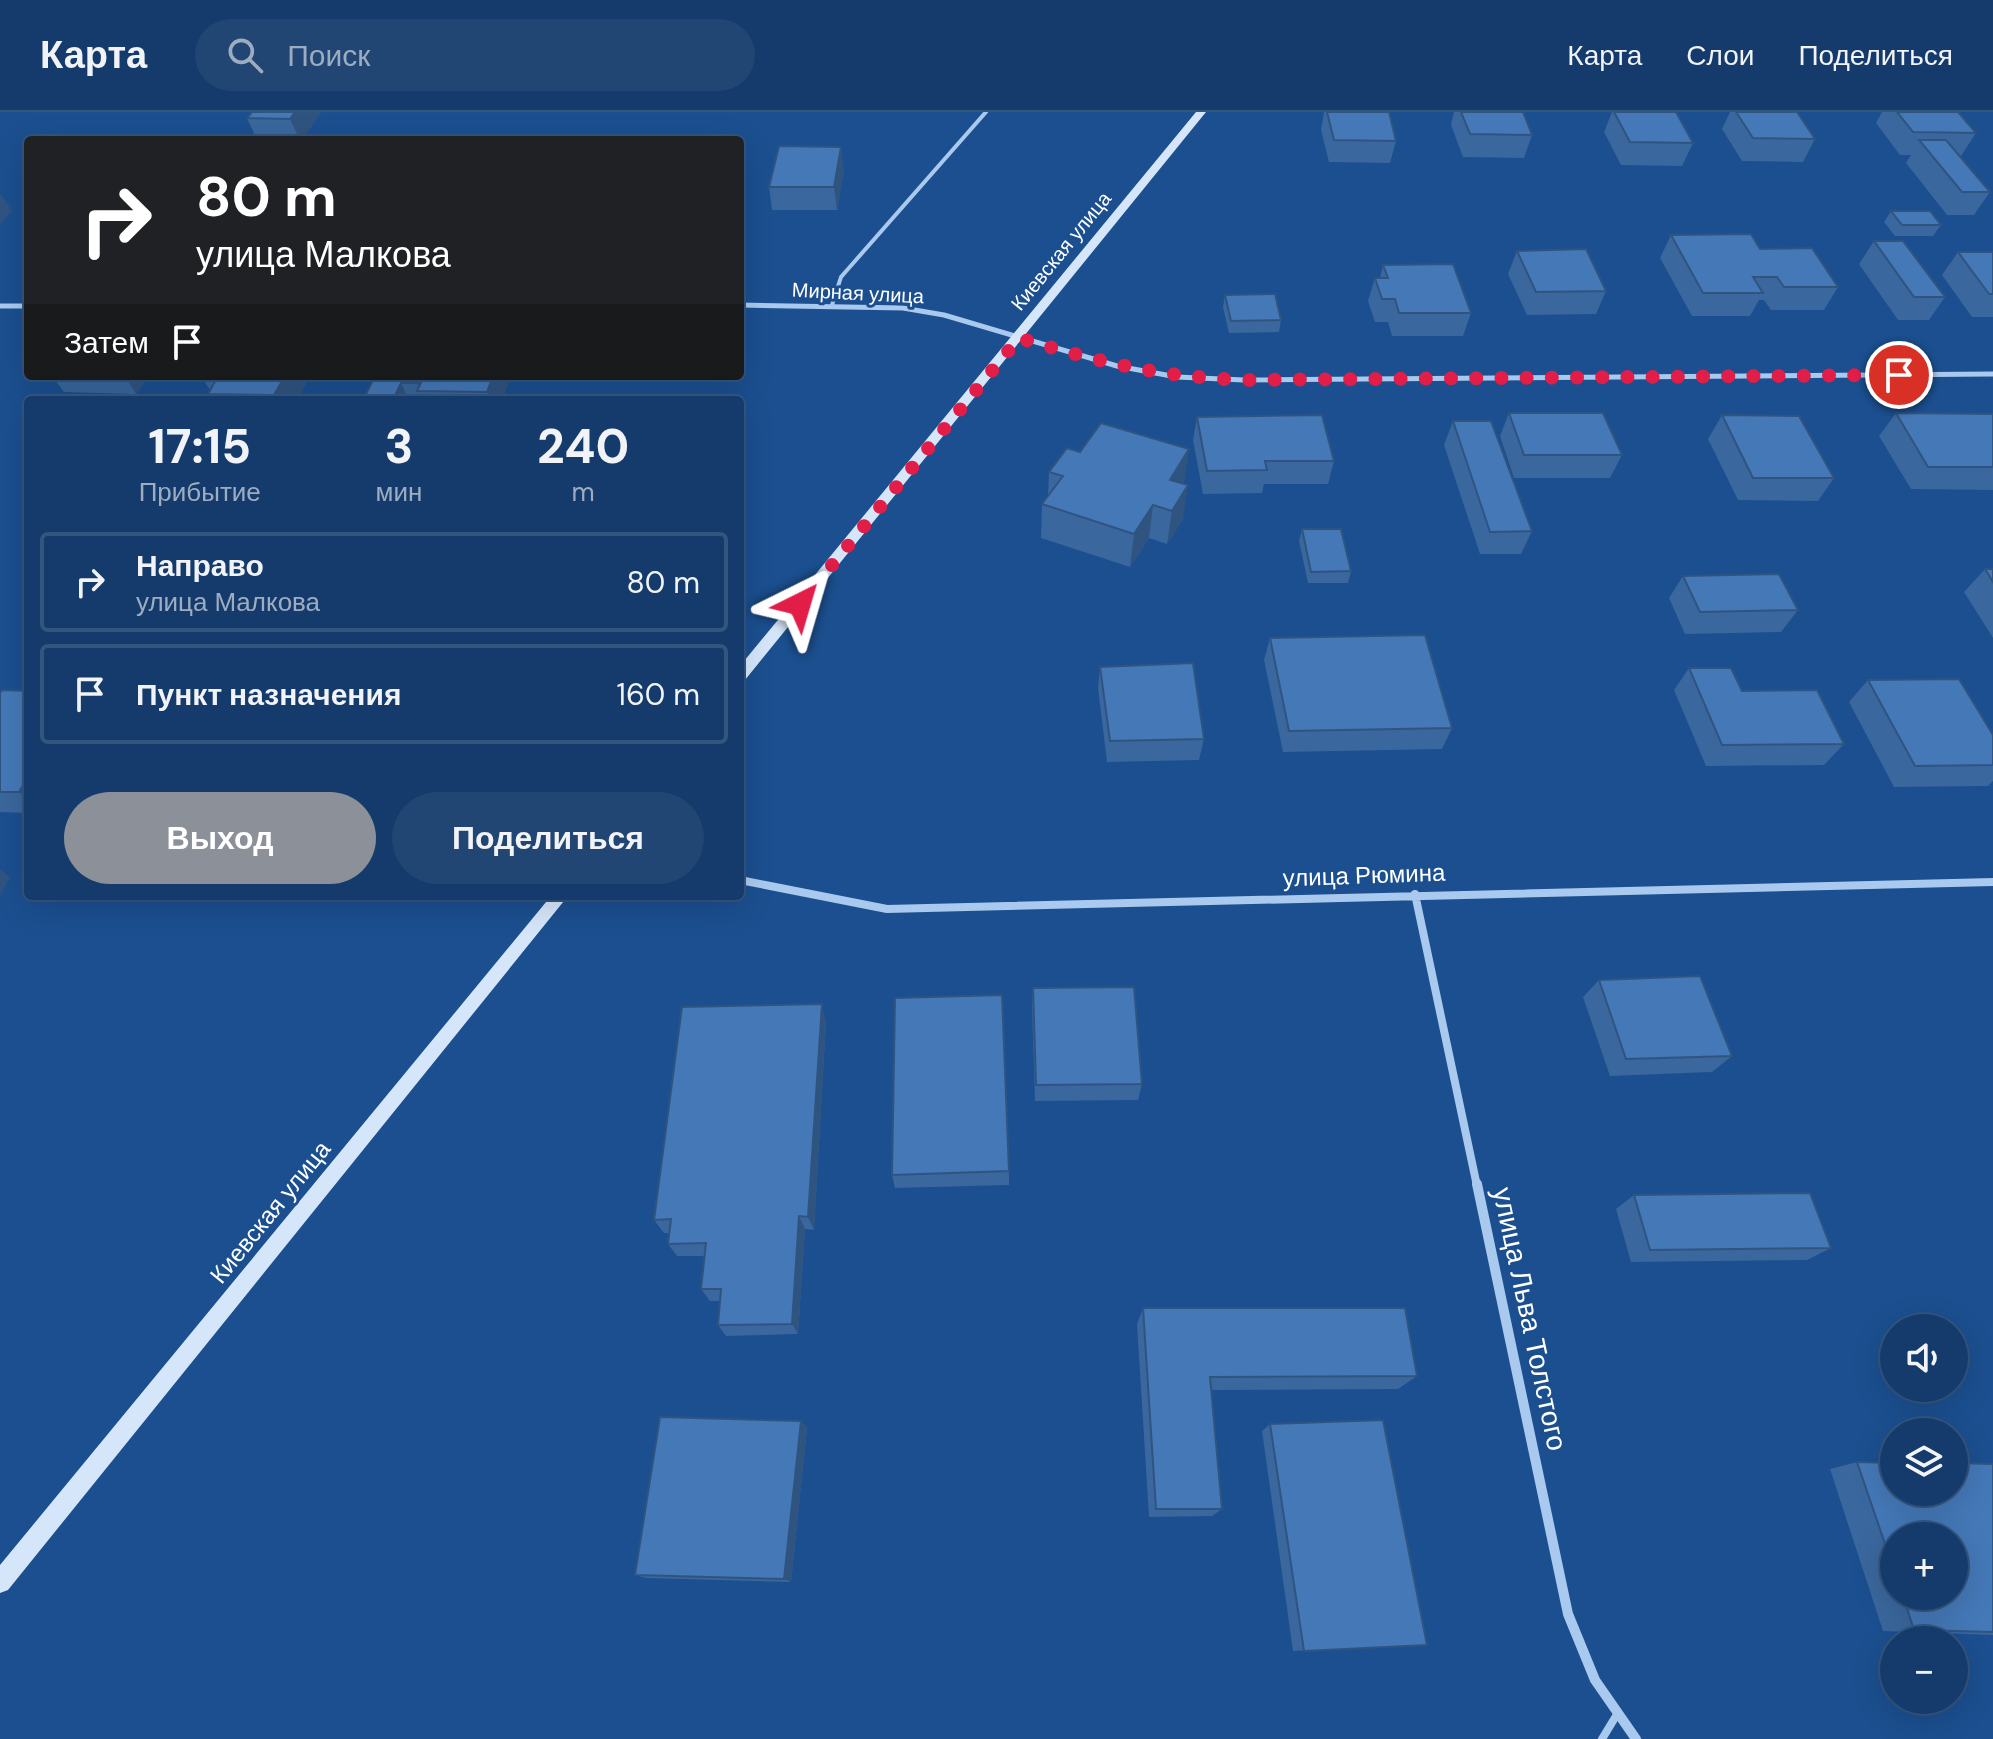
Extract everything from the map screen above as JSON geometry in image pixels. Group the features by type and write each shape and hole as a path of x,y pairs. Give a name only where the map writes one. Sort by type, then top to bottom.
{"main road":[{"name":"Киевская улица","path":"744,671 1201,112"},
{"name":"Киевская улица","path":"0,1582 557,900"}],"street":[{"name":"Мирная улица","path":"744,305 903,308 944,315 1132,369 1177,377 1244,380 1993,374"},
{"path":"0,306 24,306"},
{"name":"улица Рюмина","path":"744,881 887,909 1993,882"},
{"name":"улица Льва Толстого","path":"1415,894 1568,1614 1589,1673 1616,1716 1636,1739"}],"lane":[{"path":"832,305 841,277 986,112"},
{"path":"1602,1739 1616,1716"}],"building":[{"path":"252,112 295,112 290,119 247,118"},
{"path":"1327,112 1389,112 1396,141 1334,140"},
{"path":"1461,112 1523,112 1532,135 1470,134"},
{"path":"1614,112 1676,112 1693,143 1630,142"},
{"path":"1736,112 1797,112 1815,139 1753,138"},
{"path":"1897,112 1958,112 1976,133 1913,132"},
{"path":"1919,140 1946,140 1990,192 1962,192"},
{"path":"779,146 841,147 834,187 769,187"},
{"path":"1891,211 1930,211 1941,225 1902,225"},
{"path":"1751,234 1760,249 1812,248 1838,287 1784,287 1777,277 1753,277 1763,293 1703,293 1671,235"},
{"path":"1874,241 1903,241 1945,297 1914,297"},
{"path":"1586,249 1606,291 1536,292 1517,251"},
{"path":"1958,252 1993,252 1993,294 1989,294"},
{"path":"1453,264 1471,313 1399,313 1395,299 1382,299 1375,278 1388,278 1383,265"},
{"path":"1275,294 1281,320 1231,321 1225,295"},
{"path":"216,380 283,380 274,395 208,394"},
{"path":"373,380 418,380 417,383 401,383 395,396 365,396"},
{"path":"422,380 492,380 487,392 417,391"},
{"path":"1509,413 1603,413 1622,455 1524,455"},
{"path":"1896,413 1993,414 1993,467 1928,467"},
{"path":"1322,415 1334,461 1265,461 1267,470 1207,471 1197,417"},
{"path":"1722,415 1799,416 1834,478 1753,478"},
{"path":"1453,421 1491,421 1532,531 1490,532"},
{"path":"1101,423 1189,449 1170,480 1188,485 1172,511 1153,505 1134,534 1042,504 1063,476 1049,472 1067,448 1080,452"},
{"path":"1302,529 1341,529 1351,571 1311,572"},
{"path":"1985,569 1993,569 1993,582"},
{"path":"1779,574 1798,610 1700,612 1683,576"},
{"path":"1425,635 1452,728 1289,731 1270,638"},
{"path":"1193,663 1204,739 1110,741 1100,667"},
{"path":"1689,668 1731,668 1742,691 1817,690 1844,744 1722,745"},
{"path":"1959,679 1993,735 1993,765 1915,766 1868,680"},
{"path":"2,690 24,691 24,784 19,792 0,792"},
{"path":"1700,976 1732,1056 1626,1059 1599,980"},
{"path":"1134,987 1142,1084 1036,1085 1033,988"},
{"path":"1002,995 1009,1171 892,1175 895,998"},
{"path":"822,1004 808,1217 799,1216 792,1324 718,1325 721,1289 701,1289 706,1243 668,1244 671,1219 654,1220 682,1007"},
{"path":"1810,1193 1831,1248 1650,1250 1634,1195"},
{"path":"1143,1308 1405,1308 1417,1376 1210,1377 1222,1509 1156,1509"},
{"path":"660,1417 801,1421 784,1579 635,1575"},
{"path":"1383,1420 1427,1645 1304,1651 1270,1424"},
{"path":"1857,1462 1880,1463 1880,1506 1968,1506 1968,1463 1993,1464 1993,1632 1968,1631 1968,1626 1913,1626 1908,1610 1968,1610 1968,1522 1880,1522 1880,1529"}],"route":[{"path":"800,604 1019,338 1147,372 1177,377 1244,380 1899,375"}]}
